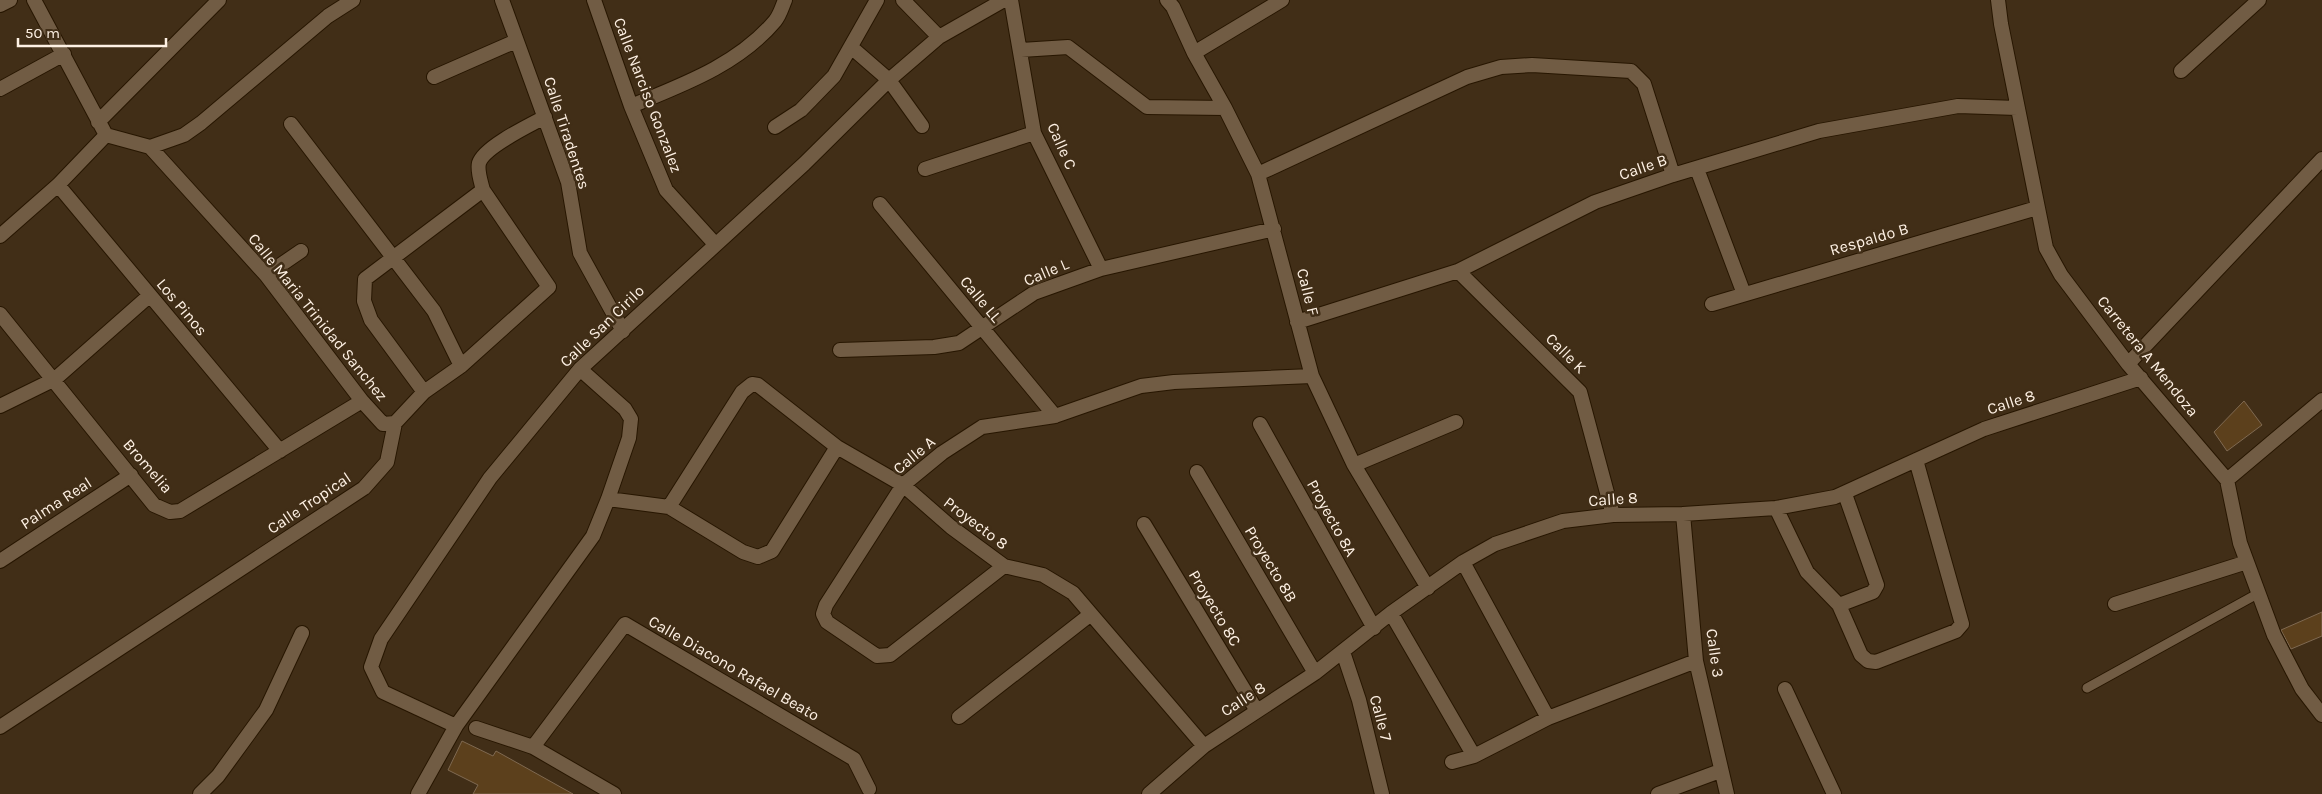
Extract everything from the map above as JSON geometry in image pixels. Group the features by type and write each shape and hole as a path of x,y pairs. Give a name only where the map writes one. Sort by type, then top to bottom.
{"street":[{"path":"0,5 10,0"},
{"path":"34,0 106,135 150,146 184,135 201,123 328,16 353,0"},
{"path":"98,122 219,0"},
{"name":"Calle Tiradentes","path":"502,0 568,182 580,253 623,330"},
{"name":"Calle Narciso Gonzalez","path":"594,0 631,106 666,190 714,244"},
{"path":"631,106 702,77 746,48 776,20 785,0"},
{"path":"775,127 801,110 834,76 877,0"},
{"path":"903,0 939,37"},
{"name":"Calle San Cirilo","path":"456,726 383,692 371,667 381,639 490,478 580,369 714,244 804,164 889,80 939,37 1004,0"},
{"name":"Calle C","path":"1011,0 1034,133 1101,269"},
{"name":"Calle F","path":"1167,0 1173,7 1194,53 1225,108 1258,174 1312,376 1354,465 1428,588"},
{"path":"1194,53 1282,0"},
{"name":"Carretera A Mendoza","path":"1998,0 2046,248 2061,275 2128,364 2227,480 2240,543 2288,666 2302,689 2322,715"},
{"path":"2181,71 2260,0"},
{"path":"434,77 516,42"},
{"path":"851,47 889,80 922,126"},
{"path":"1021,50 1068,47 1147,108 1225,108"},
{"path":"0,89 64,54"},
{"path":"1258,174 1466,77 1501,67 1532,65 1630,72 1639,77 1644,84 1673,175"},
{"name":"Calle B","path":"1297,322 1458,271 1595,202 1673,175 1819,131 1958,106 2018,108"},
{"name":"Calle Tropical","path":"0,727 364,488 387,462 396,423 424,392 461,366 549,288 483,190 479,163 487,151 545,116"},
{"path":"290,124 434,310 461,366"},
{"path":"925,169 1034,133"},
{"path":"0,236 58,185 106,135"},
{"name":"Calle Maria Trinidad Sanchez","path":"150,146 266,275 362,401 383,424 396,423"},
{"path":"2128,364 2322,159"},
{"path":"1697,169 1744,294"},
{"name":"Los Pinos","path":"58,185 280,451"},
{"path":"424,392 371,320 364,301 365,280 483,190"},
{"name":"Calle LL","path":"880,204 1055,416"},
{"name":"Respaldo B","path":"1712,304 2037,208"},
{"name":"Calle L","path":"840,350 934,347 960,342 1034,293 1101,269 1274,229"},
{"path":"266,275 300,250"},
{"name":"Calle K","path":"1458,271 1580,392 1613,514"},
{"path":"0,406 55,379 149,296"},
{"name":"Bromelia","path":"0,314 55,379 154,505 170,512 180,511 362,401"},
{"path":"418,794 456,726 593,536 608,499 628,438 631,419 625,408 580,369"},
{"name":"Calle A","path":"1004,566 890,656 878,656 827,622 824,610 903,485 942,453 982,427 1055,416 1141,386 1312,376"},
{"name":"Calle 8","path":"1149,794 1204,746 1315,673 1392,613 1463,562 1495,544 1563,521 1613,514 1683,514 1776,508 1835,497 1984,429 2140,378"},
{"name":"Proyecto 8","path":"669,507 742,392 752,384 763,388 837,447 903,485 951,527 1004,566 1042,575 1073,593 1204,746"},
{"path":"2227,480 2322,400"},
{"path":"1354,465 1456,422"},
{"name":"Proyecto 8A","path":"1260,424 1374,628"},
{"path":"608,499 669,507 743,552 758,557 772,551 837,447"},
{"path":"1776,508 1807,572 1839,605 1861,655 1868,661 1876,662 1956,631 1962,624 1916,460"},
{"name":"Proyecto 8B","path":"1197,472 1315,673"},
{"name":"Palma Real","path":"0,560 131,475"},
{"path":"1839,605 1874,592 1877,585 1844,494"},
{"name":"Calle 3","path":"1683,514 1696,661 1720,771 1727,794"},
{"name":"Proyecto 8C","path":"1144,524 1257,711"},
{"path":"1463,562 1548,718"},
{"path":"2115,604 2247,562"},
{"path":"1392,613 1474,756"},
{"path":"959,717 1091,614"},
{"name":"Calle Diacono Rafael Beato","path":"533,747 625,624 854,759 869,789"},
{"path":"200,794 218,776 266,710 302,633"},
{"name":"Calle 7","path":"1343,652 1359,700 1382,794"},
{"path":"1452,762 1474,756 1548,718 1696,661"},
{"path":"1786,689 1834,794"},
{"path":"476,728 533,747 614,794"},
{"path":"1658,794 1720,771"}],"lane":[{"path":"2087,688 2259,593"}],"building":[{"path":"2244,401 2262,425 2227,451 2214,432"},
{"path":"2322,612 2322,636 2291,649 2281,630"},
{"path":"462,741 493,756 496,751 573,794 473,794 478,785 448,770"}]}
